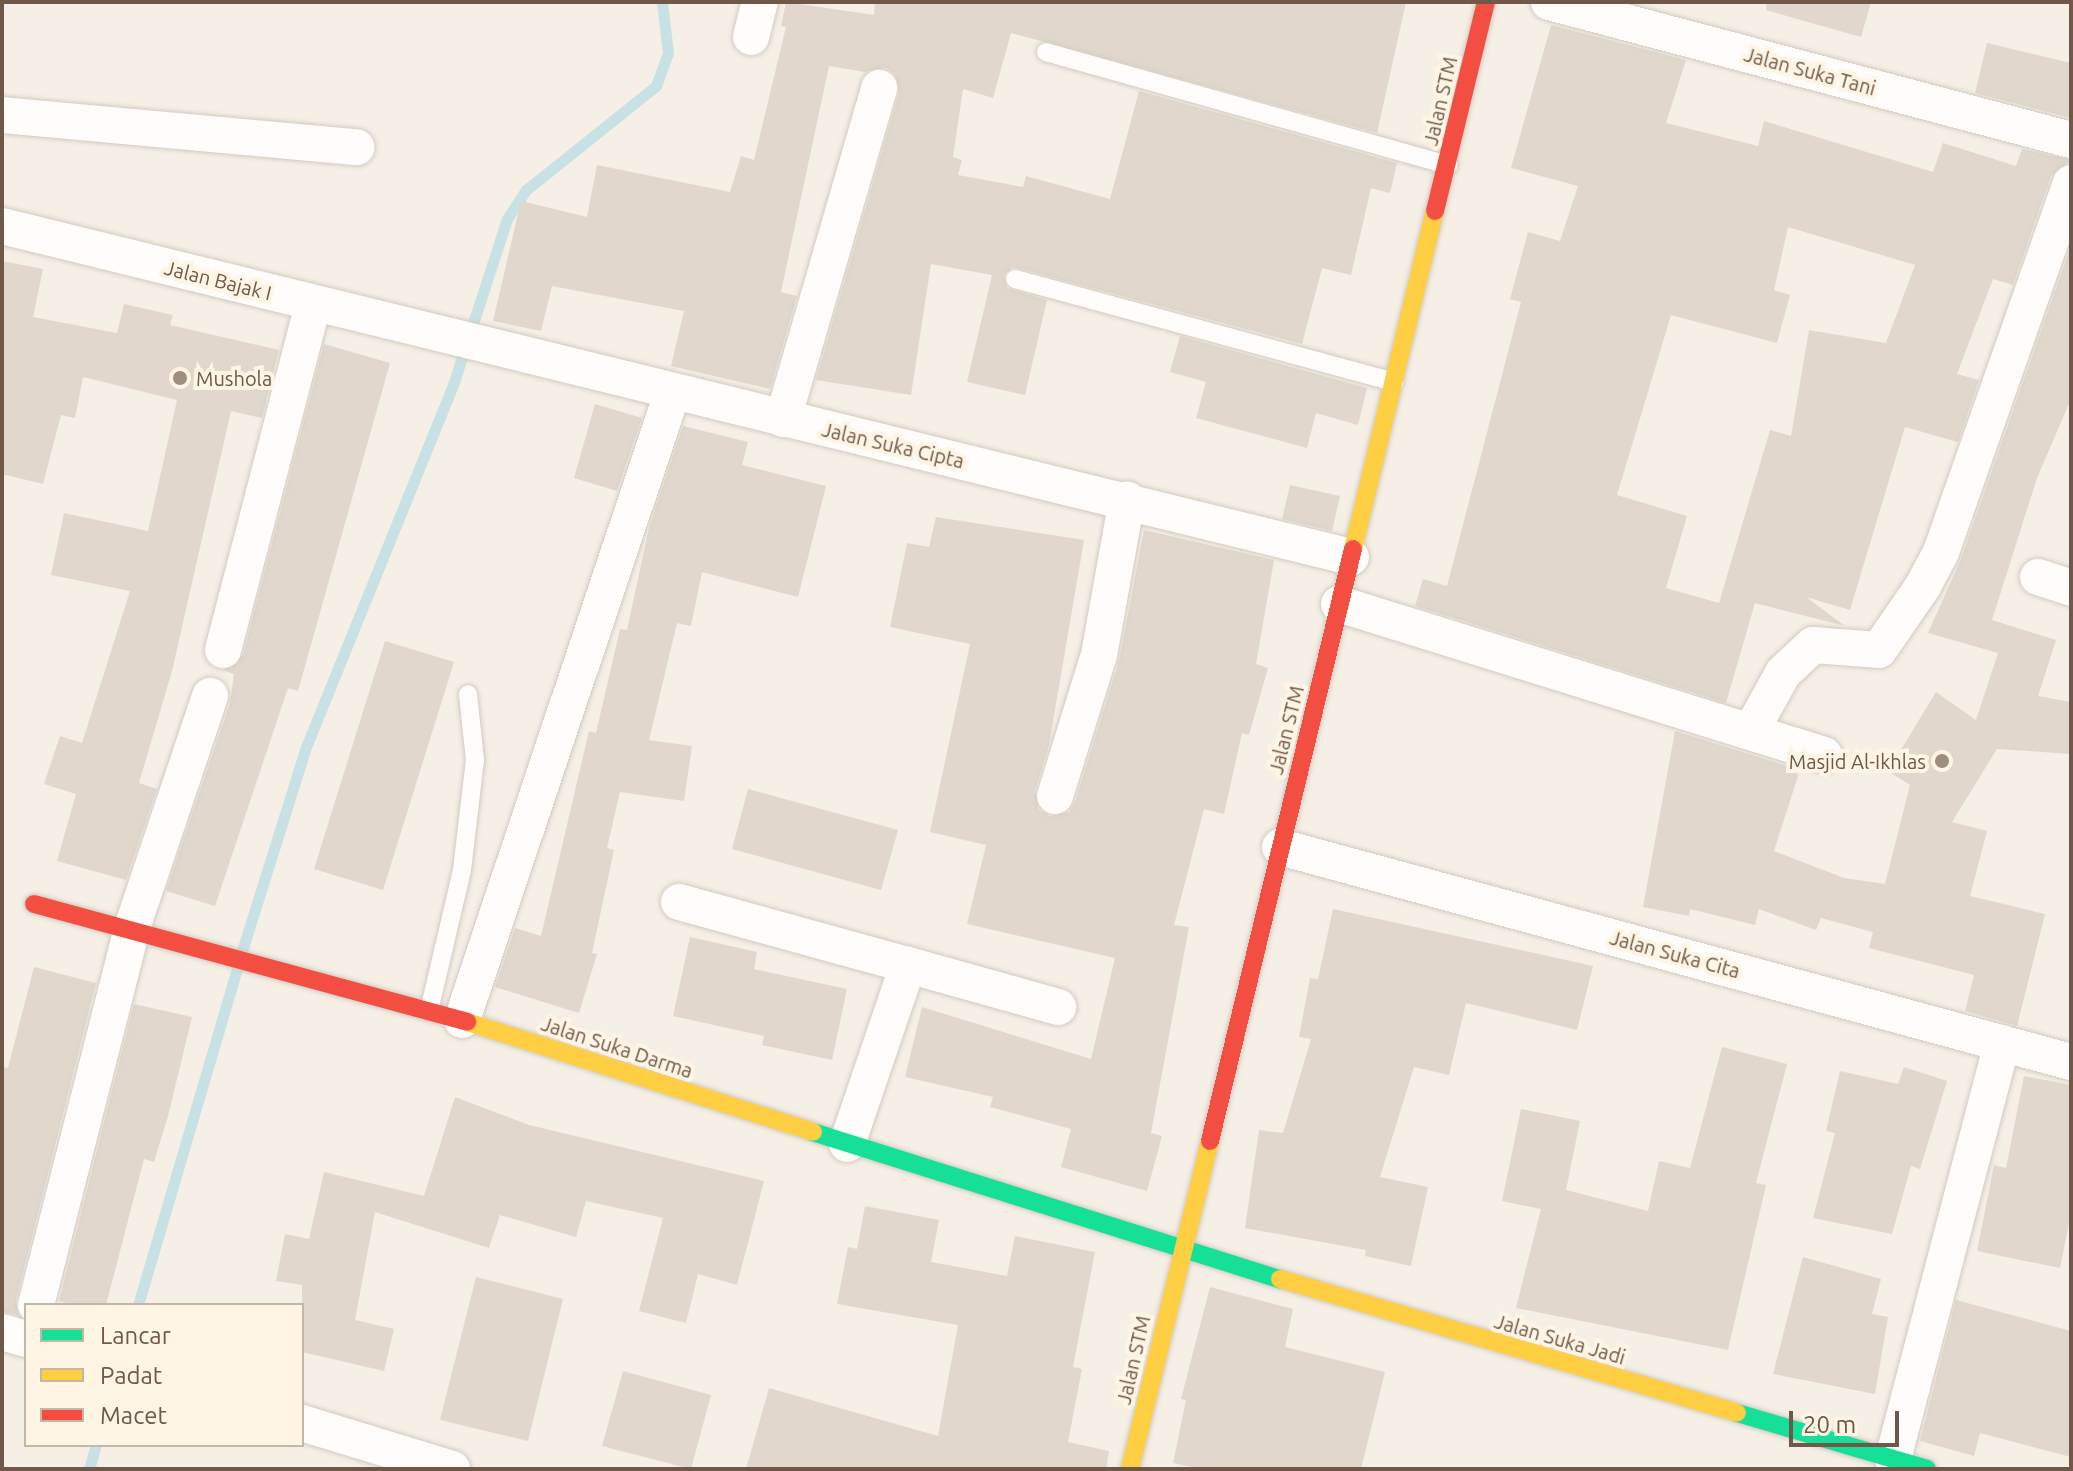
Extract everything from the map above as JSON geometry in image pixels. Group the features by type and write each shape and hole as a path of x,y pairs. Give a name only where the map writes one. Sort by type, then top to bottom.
{"street":[{"path":"751,37 760,2"},
{"name":"Jalan STM","path":"1130,1469 1486,2"},
{"name":"Jalan Suka Tani","path":"1549,2 2071,140"},
{"path":"783,419 879,88"},
{"path":"2,115 357,147"},
{"path":"1751,731 1783,673 1813,645 1879,650 1923,586 1941,552 2071,183"},
{"name":"Jalan Bajak I","path":"2,226 435,332"},
{"path":"223,650 313,304"},
{"name":"Jalan Suka Cipta","path":"435,332 1351,557"},
{"path":"446,1016 673,391"},
{"path":"1055,796 1099,655 1127,500"},
{"path":"1339,604 1824,755"},
{"path":"37,1303 132,928 210,696"},
{"name":"Jalan Suka Cita","path":"1280,847 2071,1062"},
{"path":"679,902 1058,1007"},
{"name":"Jalan Suka Darma","path":"34,904 219,951 446,1016 1181,1250"},
{"path":"847,1144 908,965"},
{"path":"1910,1464 2002,1043"},
{"name":"Jalan Suka Jadi","path":"1181,1250 1910,1464"},
{"path":"2,1332 24,1338"},
{"path":"304,1424 452,1469"}],"lane":[{"path":"1046,52 1448,165"},
{"path":"1015,279 1394,382"},
{"path":"446,1016 475,760 468,694"}],"building":[{"path":"786,2 874,15 875,2 1406,2 1377,133 1011,33 993,98 963,89 953,157 962,160 958,175 1023,187 1026,176 1110,199 1139,91 1397,163 1390,193 1371,188 1351,275 1322,268 1302,344 1013,267 1004,275 1007,288 1047,300 1025,395 967,382 992,275 931,264 911,395 816,380 899,93 895,74 886,68 865,72 829,66 781,292 797,296 770,389 671,366 684,311 552,286 541,331 493,321 521,201 587,217 597,165 730,192 741,156 754,160 786,27 781,26"},
{"path":"1767,2 1871,2 1861,37 1766,10"},
{"path":"1551,25 1686,60 1666,123 1758,146 1764,121 1933,172 1943,143 2016,166 2022,149 2071,160 2051,176 2013,285 1993,279 1957,374 1979,380 1958,442 1905,427 1850,610 1806,597 1845,626 1755,603 1726,703 1415,606 1423,579 1447,586 1521,302 1510,299 1528,232 1560,241 1578,186 1511,168","holes":["1788,227 1915,265 1886,343 1809,330 1791,436 1770,430 1719,603 1666,588 1687,516 1617,495 1671,315 1777,343 1790,295 1774,290"]},
{"path":"1987,43 2071,63 2071,118 1975,93"},
{"path":"2071,246 2071,399 2037,478 1992,620 2056,640 2038,696 2071,702 2071,754 1997,749 1952,822 1987,831 1970,896 2045,914 2017,1026 1965,1011 1974,975 1869,948 1873,932 1821,918 1816,930 1759,909 1755,925 1690,909 1689,916 1643,907 1675,731 1800,770 1774,851 1844,878 1885,884 1910,785 1888,771 1936,692 1976,720 1998,653 1928,633 1961,559"},
{"path":"2,261 43,269 33,317 117,333 124,304 173,315 170,325 279,350 262,418 231,411 172,671 139,783 157,789 126,880 57,861 76,794 44,784 60,736 82,743 130,591 51,575 64,513 148,531 177,400 83,377 75,418 61,415 43,484 2,474"},
{"path":"1180,336 1367,388 1358,425 1316,413 1307,448 1196,418 1206,382 1170,372"},
{"path":"324,344 390,363 298,691 288,688 215,906 166,891 230,703 234,674 223,670 243,655"},
{"path":"595,404 642,418 617,491 574,478"},
{"path":"683,426 748,442 742,465 826,486 798,597 702,572 691,626 677,623 649,740 692,746 684,801 620,792 607,848 614,850 592,953 597,954 579,1013 495,987 515,928 541,936 589,731 596,733 620,629 627,630 649,528"},
{"path":"1290,485 1340,496 1332,531 1282,519"},
{"path":"936,517 1084,540 1049,745 1035,791 1039,810 1050,816 1069,812 1075,802 1119,661 1144,530 1274,560 1256,664 1268,668 1249,735 1242,733 1224,814 1204,809 1174,925 1189,927 1151,1133 1162,1136 1147,1191 1061,1167 1071,1129 990,1107 993,1097 905,1077 922,1007 1091,1059 1115,958 967,924 986,845 930,832 970,644 890,627 907,543 929,547"},
{"path":"385,641 454,662 383,890 314,869"},
{"path":"748,789 898,830 881,890 732,849"},
{"path":"1333,909 1593,966 1577,1030 1466,1003 1449,1075 1414,1067 1380,1177 1428,1187 1411,1266 1365,1256 1366,1250 1245,1228 1259,1130 1283,1133 1311,1039 1299,1037 1310,978 1318,979"},
{"path":"690,937 757,952 754,969 847,989 832,1060 762,1045 764,1036 673,1016"},
{"path":"34,967 96,983 16,1300 18,1315 2,1312 2,1067 8,1068"},
{"path":"134,1004 192,1017 168,1116 154,1162 144,1159 107,1303 59,1301"},
{"path":"1722,1047 1787,1064 1756,1183 1766,1185 1728,1350 1516,1308 1541,1209 1502,1201 1521,1109 1580,1121 1566,1190 1648,1211 1659,1161 1690,1168"},
{"path":"1904,1067 1947,1081 1920,1169 1911,1166 1892,1234 1813,1218 1835,1133 1826,1131 1840,1071 1898,1084"},
{"path":"2024,1076 2071,1085 2071,1213 2060,1268 1977,1251 1994,1165 2006,1168"},
{"path":"455,1097 529,1125 764,1181 737,1285 698,1274 686,1323 639,1311 663,1218 586,1201 576,1237 500,1215 489,1248 375,1212 355,1320 394,1329 384,1371 304,1352 302,1285 276,1281 285,1234 309,1239 324,1172 424,1196"},
{"path":"865,1206 939,1220 931,1262 1007,1276 1015,1236 1095,1252 1073,1367 1082,1369 1068,1442 1109,1451 1106,1469 746,1469 769,1388 938,1436 958,1325 837,1304 848,1247 857,1249"},
{"path":"1803,1257 1881,1279 1872,1314 1888,1317 1875,1394 1773,1374"},
{"path":"476,1277 563,1299 528,1441 440,1420"},
{"path":"1210,1287 1293,1309 1285,1347 1385,1372 1361,1469 1200,1469 1173,1463 1186,1400 1181,1399"},
{"path":"1956,1300 2071,1331 2071,1457 1980,1433 1974,1456 1920,1441"},
{"path":"623,1371 711,1395 691,1469 602,1446"}],"waterway":[{"path":"242,951 306,747 453,385 507,219 526,190 656,86 668,53 662,2"},
{"path":"139,1303 237,968"},
{"path":"89,1469 95,1447"}],"traffic: fast":[{"path":"813,1132 1280,1279"},
{"path":"1737,1413 1927,1469"}],"traffic: slow":[{"path":"1353,549 1435,211"},
{"path":"467,1022 813,1132"},
{"path":"1130,1469 1210,1141"},
{"path":"1280,1279 1737,1413"}],"traffic: jam":[{"path":"1435,211 1486,2"},
{"path":"1210,1141 1353,549"},
{"path":"34,904 467,1022"}],"place":[{"name":"Mushola","path":"180,378"},
{"name":"Masjid Al-Ikhlas","path":"1942,761"}]}
